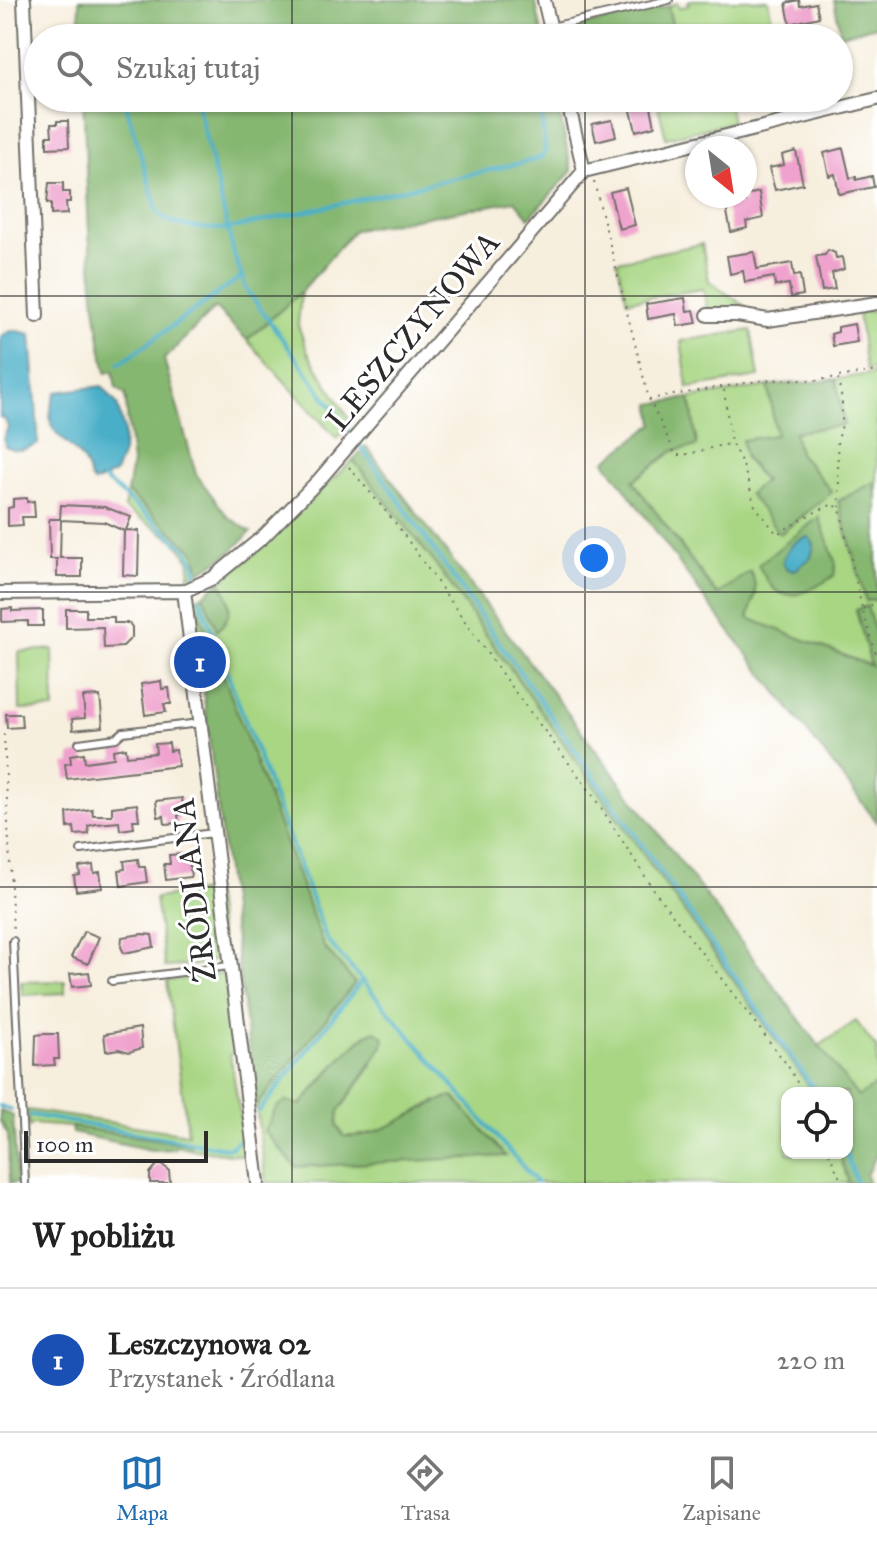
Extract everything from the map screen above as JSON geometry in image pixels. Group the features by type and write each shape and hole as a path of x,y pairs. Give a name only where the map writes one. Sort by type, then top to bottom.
{"street":[{"path":"24,0 25,24"},
{"path":"544,0 550,24"},
{"path":"853,105 877,99"},
{"path":"29,112 37,316"},
{"path":"571,112 587,170 824,112"},
{"name":"LESZCZYNOWA","path":"0,593 184,591 213,578 264,536 343,453 587,170"},
{"path":"708,315 737,315 768,320 877,303"},
{"name":"ŹRÓDLANA","path":"184,591 258,1183"}],"lane":[{"path":"581,24 669,0"},
{"path":"79,743 116,738 123,732 200,723"},
{"path":"81,850 213,833"},
{"path":"13,941 25,1183"},
{"path":"112,981 229,966"}],"path":[{"path":"587,170 649,399 676,455 686,456 712,445 732,444"},
{"path":"649,399 758,381 812,381 877,371"},
{"path":"838,377 842,400 842,425 837,444 840,509 862,608 877,657"},
{"path":"724,387 732,444 743,465 755,506 777,534 833,504 840,509"},
{"path":"343,453 590,791 656,893 788,1066 800,1087"},
{"path":"862,608 877,603"},
{"path":"4,734 13,941"},
{"path":"832,1159 842,1183"}],"green space":[{"path":"79,0 535,0 540,24 80,24"},
{"path":"768,0 773,24 672,24 668,6 677,3 679,8 689,5 688,1"},
{"path":"834,0 877,0 877,26 853,32 853,24 839,24"},
{"path":"668,6 672,24 590,24"},
{"path":"84,112 559,112 572,171 529,218 515,201 354,230 301,292 247,340 215,308 164,359 196,474 228,517 251,532 231,552 200,572 195,552 127,492 132,463 125,394 116,388 113,371 106,373 95,305"},
{"path":"660,112 730,112 732,122 666,138"},
{"path":"702,244 709,281 749,309 707,309 703,289 627,301 617,261"},
{"path":"301,292 298,325 308,353 351,422 337,439 247,340"},
{"path":"877,310 877,369 866,370 858,313"},
{"path":"751,330 759,377 688,388 681,341"},
{"path":"877,373 877,499 874,483 867,601 877,599 877,641 867,607 872,666 747,618 756,593 718,596 633,481 673,451 697,446 690,398 768,386 776,435 743,440 745,458 764,481 749,494 832,492 799,453 794,432 844,425 836,379"},
{"path":"836,379 844,425 794,432 799,453 832,492 780,534 749,494 764,481 745,458 742,440 776,435 768,386"},
{"path":"690,398 697,446 673,451 633,481 717,595 750,571 755,589 748,618 871,666 856,610 867,606 877,641 877,822 708,603 605,461 654,424 651,404"},
{"path":"366,446 850,1087 810,1087 434,562 353,460"},
{"path":"353,460 434,562 810,1087 781,1087 781,1159 841,1159 849,1183 266,1183 256,1106 355,983 324,947 195,599 203,595 217,630 226,590 220,582 252,556","holes":["367,1033 372,1065 339,1111 337,1126 343,1136 355,1136 380,1130 436,1101 505,1156 265,1131 293,1104 301,1105"]},
{"path":"874,482 877,499 877,599 866,601 838,501"},
{"path":"127,492 195,552 200,572 189,576 190,562 175,541 124,508"},
{"path":"819,517 836,564 834,576 804,592 780,593 771,586 758,565"},
{"path":"220,582 229,601 229,614 217,630 203,595"},
{"path":"195,599 324,947 355,983 256,1106 190,603"},
{"path":"53,649 54,709 20,710 19,652"},
{"path":"214,890 222,952 204,963 165,967 155,898"},
{"path":"224,975 236,1051 230,1055 247,1156 190,1149 189,1144 71,1127 32,1124 29,1127 27,1110 188,1134 167,981"},
{"path":"65,981 65,993 22,995 21,982"},
{"path":"856,1021 877,1049 877,1084 859,1098 819,1046"},
{"path":"376,1031 384,1037 382,1047 339,1111 337,1125 343,1136 372,1133 453,1096 506,1156 296,1167 264,1131 276,1108 286,1101 301,1105 358,1042"},
{"path":"877,1084 877,1154 866,1175 869,1183 849,1183 841,1159 853,1159 853,1090 858,1097"},
{"path":"0,1111 13,1116 17,1183 9,1183 8,1135 0,1121"},
{"path":"71,1127 190,1144 190,1149 176,1146 175,1149 151,1150 72,1133"}],"water":[{"path":"13,330 31,334 38,431 38,444 21,450 5,446 4,436 8,428 5,419 0,417 1,336"},
{"path":"102,386 117,404 124,430 123,453 115,473 94,483 86,466 58,435 50,419 56,392"},
{"path":"809,537 814,545 811,558 795,570 787,569 783,563 789,549 796,542"}],"building":[{"path":"799,0 800,6 816,3 819,17 790,24 786,3"},
{"path":"631,112 652,112 655,126 636,131"},
{"path":"612,120 616,136 596,141 592,124"},
{"path":"57,121 68,121 69,147 47,148 47,136 52,136 51,124 57,124"},
{"path":"843,148 850,178 856,177 856,180 872,176 874,187 839,194 835,174 829,176 824,153"},
{"path":"796,151 803,184 775,190 769,168 784,165 782,155"},
{"path":"49,183 63,183 63,192 70,192 70,202 66,202 67,214 51,215 51,203 47,203"},
{"path":"626,188 635,225 619,229 610,192"},
{"path":"757,192 763,218 746,222 747,228 731,232 726,208 757,208"},
{"path":"828,250 835,253 836,258 842,257 844,269 832,273 835,289 822,291 816,256 825,255"},
{"path":"754,252 757,269 792,263 794,276 800,275 803,295 791,297 789,284 775,286 774,277 745,282 743,271 730,274 727,256"},
{"path":"685,298 687,311 694,310 697,323 678,326 676,314 648,319 646,304"},
{"path":"854,324 857,342 833,346 831,334 838,332 838,327"},
{"path":"27,498 27,502 34,501 35,517 22,517 23,525 8,526 8,508 13,507 13,499"},
{"path":"61,505 105,507 131,517 126,530 139,531 138,576 123,575 124,531 104,522 61,520 60,558 82,558 82,577 57,577 57,559 50,559 49,519 60,519"},
{"path":"12,608 12,611 43,610 43,626 28,626 28,621 2,622 2,609"},
{"path":"66,609 86,609 86,617 114,617 114,623 129,623 132,637 122,647 104,648 103,627 66,628"},
{"path":"161,681 162,689 169,688 171,704 164,704 166,712 145,715 141,684"},
{"path":"100,696 103,727 73,730 72,719 85,718 83,697"},
{"path":"6,714 21,714 22,727 7,728"},
{"path":"169,743 170,751 176,750 178,766 67,779 65,764 71,763 70,755 84,753 85,762 114,758 113,750 126,748 127,756 156,753 155,744"},
{"path":"182,798 184,814 178,815 179,823 165,824 164,816 158,817 156,801"},
{"path":"137,804 139,820 133,820 134,828 120,830 119,822 96,824 88,826 89,834 75,835 74,827 68,828 67,813 92,809 93,815 112,815 112,807"},
{"path":"183,854 184,862 189,861 191,877 166,880 164,864 170,864 169,855"},
{"path":"138,859 139,867 145,867 147,882 121,886 119,870 125,869 124,861"},
{"path":"93,865 94,873 100,872 102,888 76,891 74,876 80,875 79,867"},
{"path":"84,931 99,937 88,964 71,957"},
{"path":"152,935 154,947 124,953 122,937"},
{"path":"89,972 91,985 72,987 70,974"},
{"path":"140,1028 142,1048 129,1052 119,1049 106,1051 104,1034"},
{"path":"58,1034 59,1059 54,1059 55,1065 35,1066 36,1035"},
{"path":"161,1164 169,1170 170,1183 150,1183 150,1173"}],"waterway":[{"path":"128,112 158,213 182,225 210,229 228,229 542,157 545,150 541,112"},
{"path":"199,112 234,254 246,289 367,455 813,1087"},
{"path":"119,364 242,276"},
{"path":"104,479 186,549 194,561 196,575"},
{"path":"200,599 327,940 537,1183"},
{"path":"259,1111 361,982"},
{"path":"0,1106 11,1110"},
{"path":"30,1115 225,1148 232,1147 238,1141"},
{"path":"848,1159 857,1183"}],"place":[{"name":"Leszczynowa 02","path":"200,662"}]}
